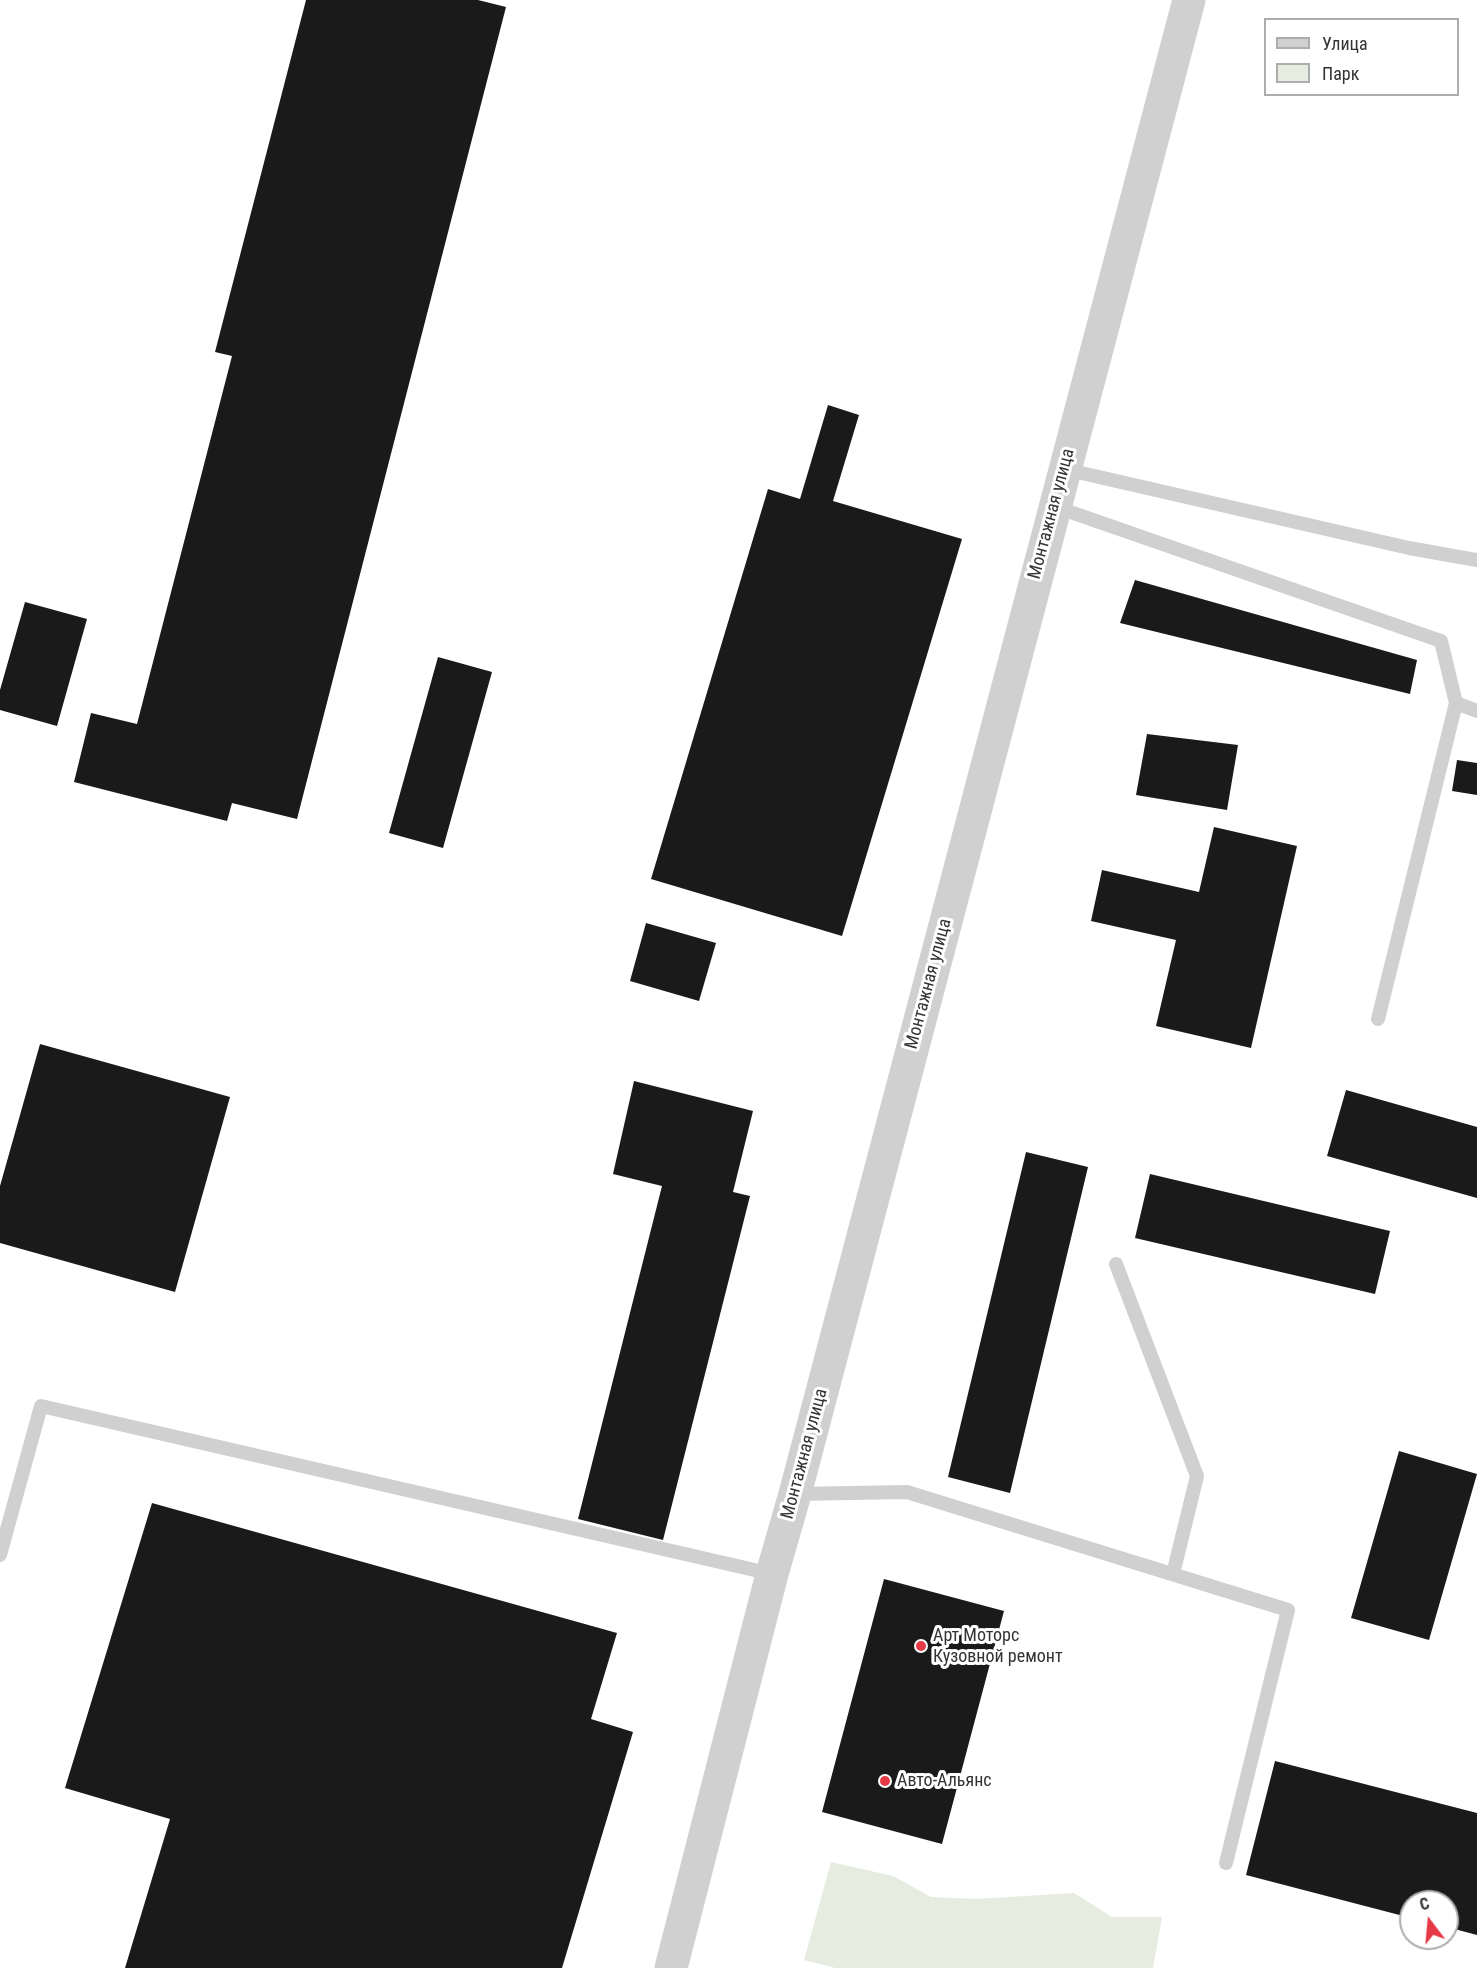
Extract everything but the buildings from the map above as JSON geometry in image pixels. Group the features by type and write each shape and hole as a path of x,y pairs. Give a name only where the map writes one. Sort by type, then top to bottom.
{"street":[{"name":"Монтажная улица","path":"671,1968 772,1574 1189,0"}],"lane":[{"path":"1064,469 1409,548 1477,560"},
{"path":"1054,506 1441,641 1456,703 1378,1019"},
{"path":"1456,703 1477,711"},
{"path":"1116,1264 1197,1476 1173,1574"},
{"path":"0,1555 41,1406 772,1574"},
{"path":"795,1494 907,1492 1288,1610 1226,1863"}],"green space":[{"path":"831,1862 893,1876 931,1897 976,1899 1074,1893 1112,1917 1162,1917 1153,1968 835,1968 804,1960"}],"place":[{"name":"Арт Моторс Кузовной ремонт","path":"921,1646"},
{"name":"Авто-Альянс","path":"885,1781"}]}
